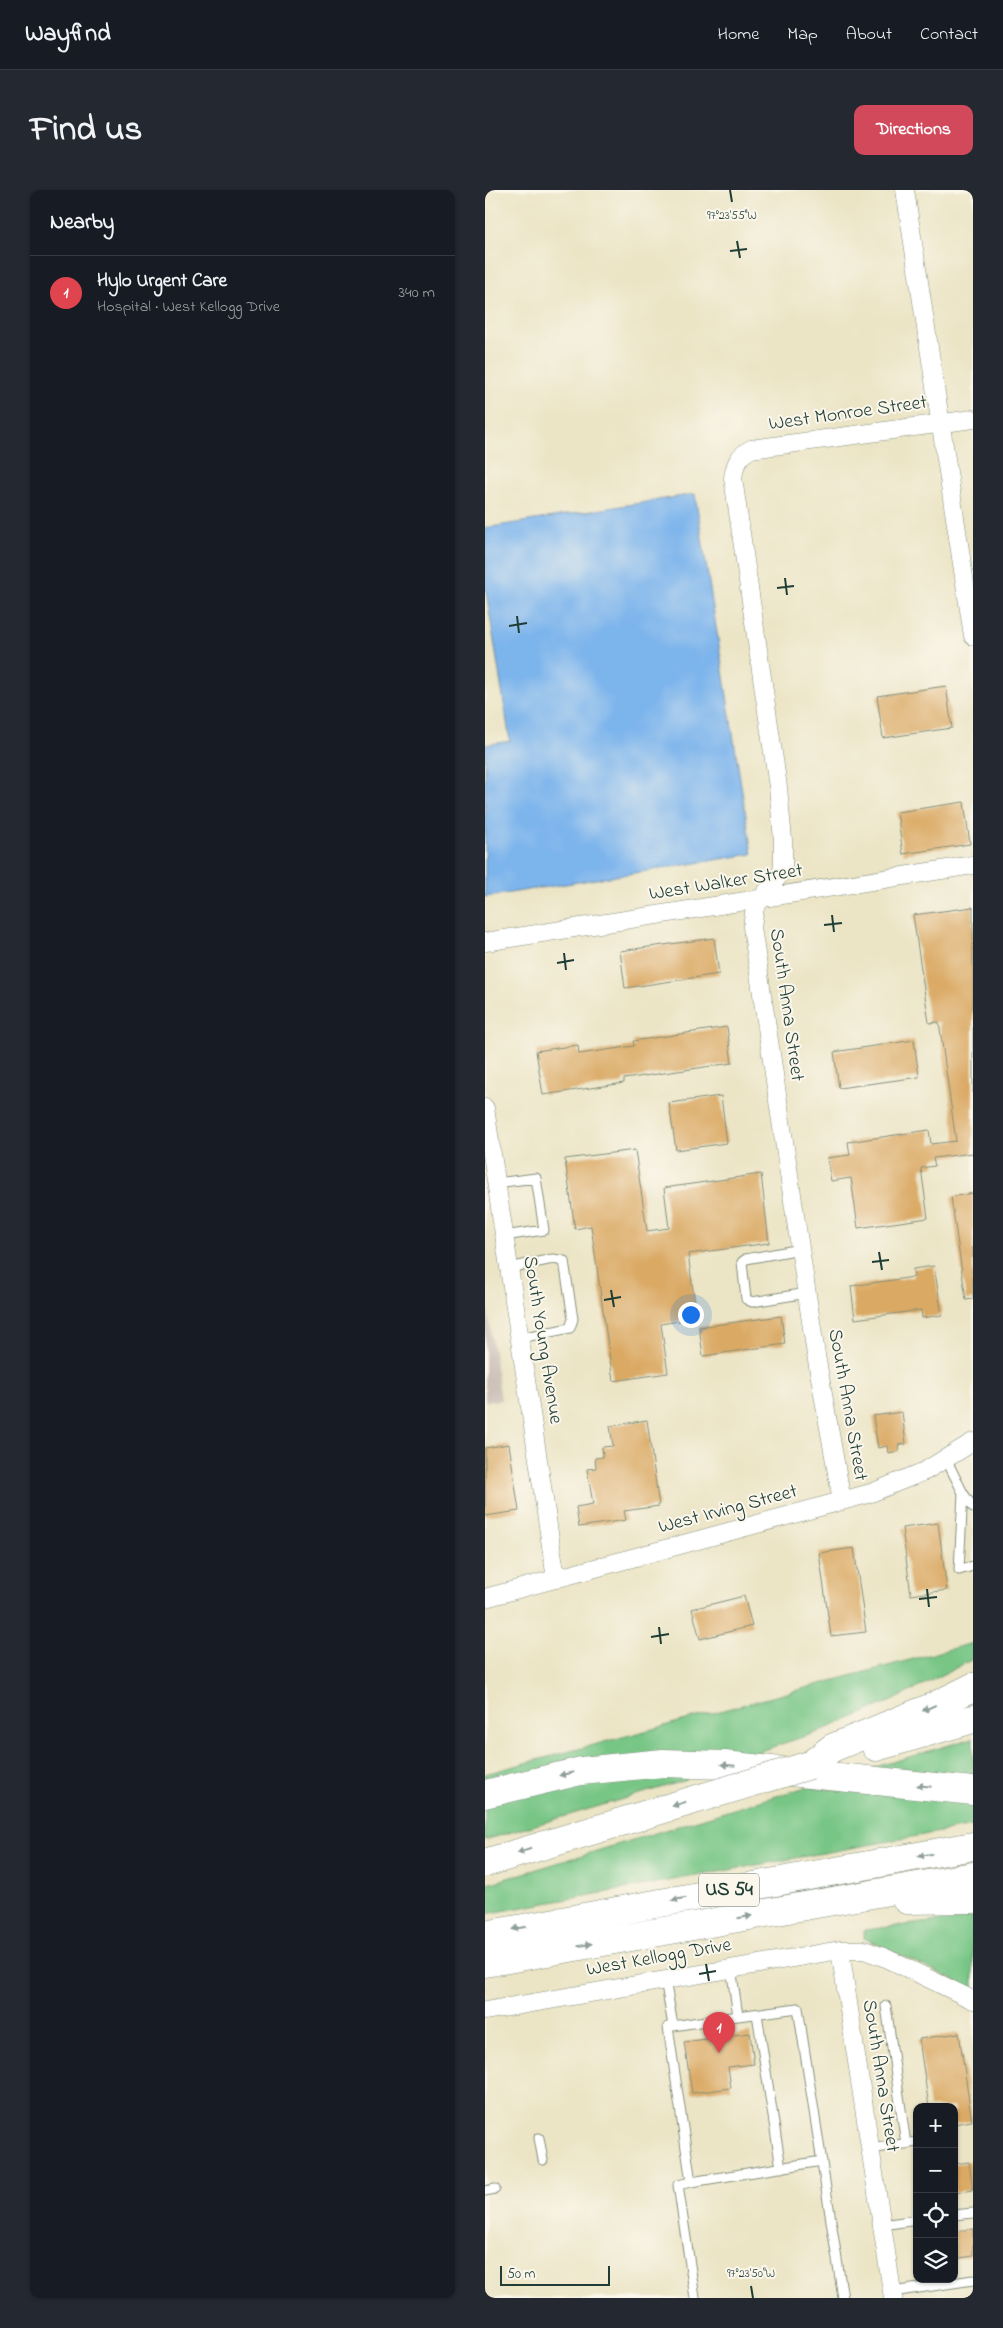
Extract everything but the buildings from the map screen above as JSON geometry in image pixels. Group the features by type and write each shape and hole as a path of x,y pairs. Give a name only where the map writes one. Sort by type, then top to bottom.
{"highway":[{"path":"810,1765 832,1748 932,1708 973,1687"},
{"path":"485,1863 973,1718"},
{"path":"485,1794 581,1771 663,1763 725,1765 973,1791"},
{"name":"US 54","path":"485,1935 973,1846"},
{"name":"US 54","path":"485,1963 973,1876"},
{"path":"851,1898 951,1901 973,1899"}],"street":[{"path":"905,190 973,636"},
{"name":"West Monroe Street","path":"735,463 743,453 767,446 973,419"},
{"name":"South Anna Street","path":"735,463 733,478 779,787 783,840 783,870 755,907 752,927 807,1293 842,1500"},
{"name":"West Walker Street","path":"485,942 973,866"},
{"name":"South Young Avenue","path":"485,1108 493,1191 504,1236 556,1579"},
{"name":"West Irving Street","path":"485,1598 871,1493 925,1471 973,1442"},
{"name":"South Anna Street","path":"840,1950 892,2295"},
{"name":"West Kellogg Drive","path":"485,2011 731,1967 840,1950 864,1950 886,1958 973,2000"}],"lane":[{"path":"493,1191 536,1178 544,1230 504,1236"},
{"path":"801,1249 746,1259 742,1262 746,1299 752,1302 807,1293"},
{"path":"509,1268 553,1259 564,1261 573,1319 570,1328 520,1338"},
{"path":"946,1458 963,1493 973,1506"},
{"path":"963,1493 959,1570 973,1566"},
{"path":"731,1967 738,2016"},
{"path":"665,1979 673,2026"},
{"path":"886,2006 906,2144"},
{"path":"691,2182 668,2027 798,2008 843,2298"},
{"path":"757,2014 781,2168"},
{"path":"539,2138 543,2160"},
{"path":"870,2149 913,2143"},
{"path":"695,2298 678,2185 821,2161"},
{"path":"485,2191 495,2189"},
{"path":"958,2215 973,2213"},
{"path":"882,2225 913,2221"},
{"path":"892,2295 973,2280"}],"shaded area":[{"path":"485,1291 501,1400 485,1402"}],"green space":[{"path":"973,1643 973,1659 894,1700 818,1732 745,1756 485,1784 485,1774"},
{"path":"973,1738 973,1780 872,1768"},
{"path":"685,1772 687,1780 485,1840 485,1803 585,1779"},
{"path":"806,1787 973,1801 973,1826 485,1914 485,1885"},
{"path":"973,1917 973,1989 864,1938 864,1930"}],"water":[{"path":"695,494 752,854 485,897 485,745 510,741 485,585 485,528"}],"place":[{"name":"Hylo Urgent Care","path":"719,2053"}]}
